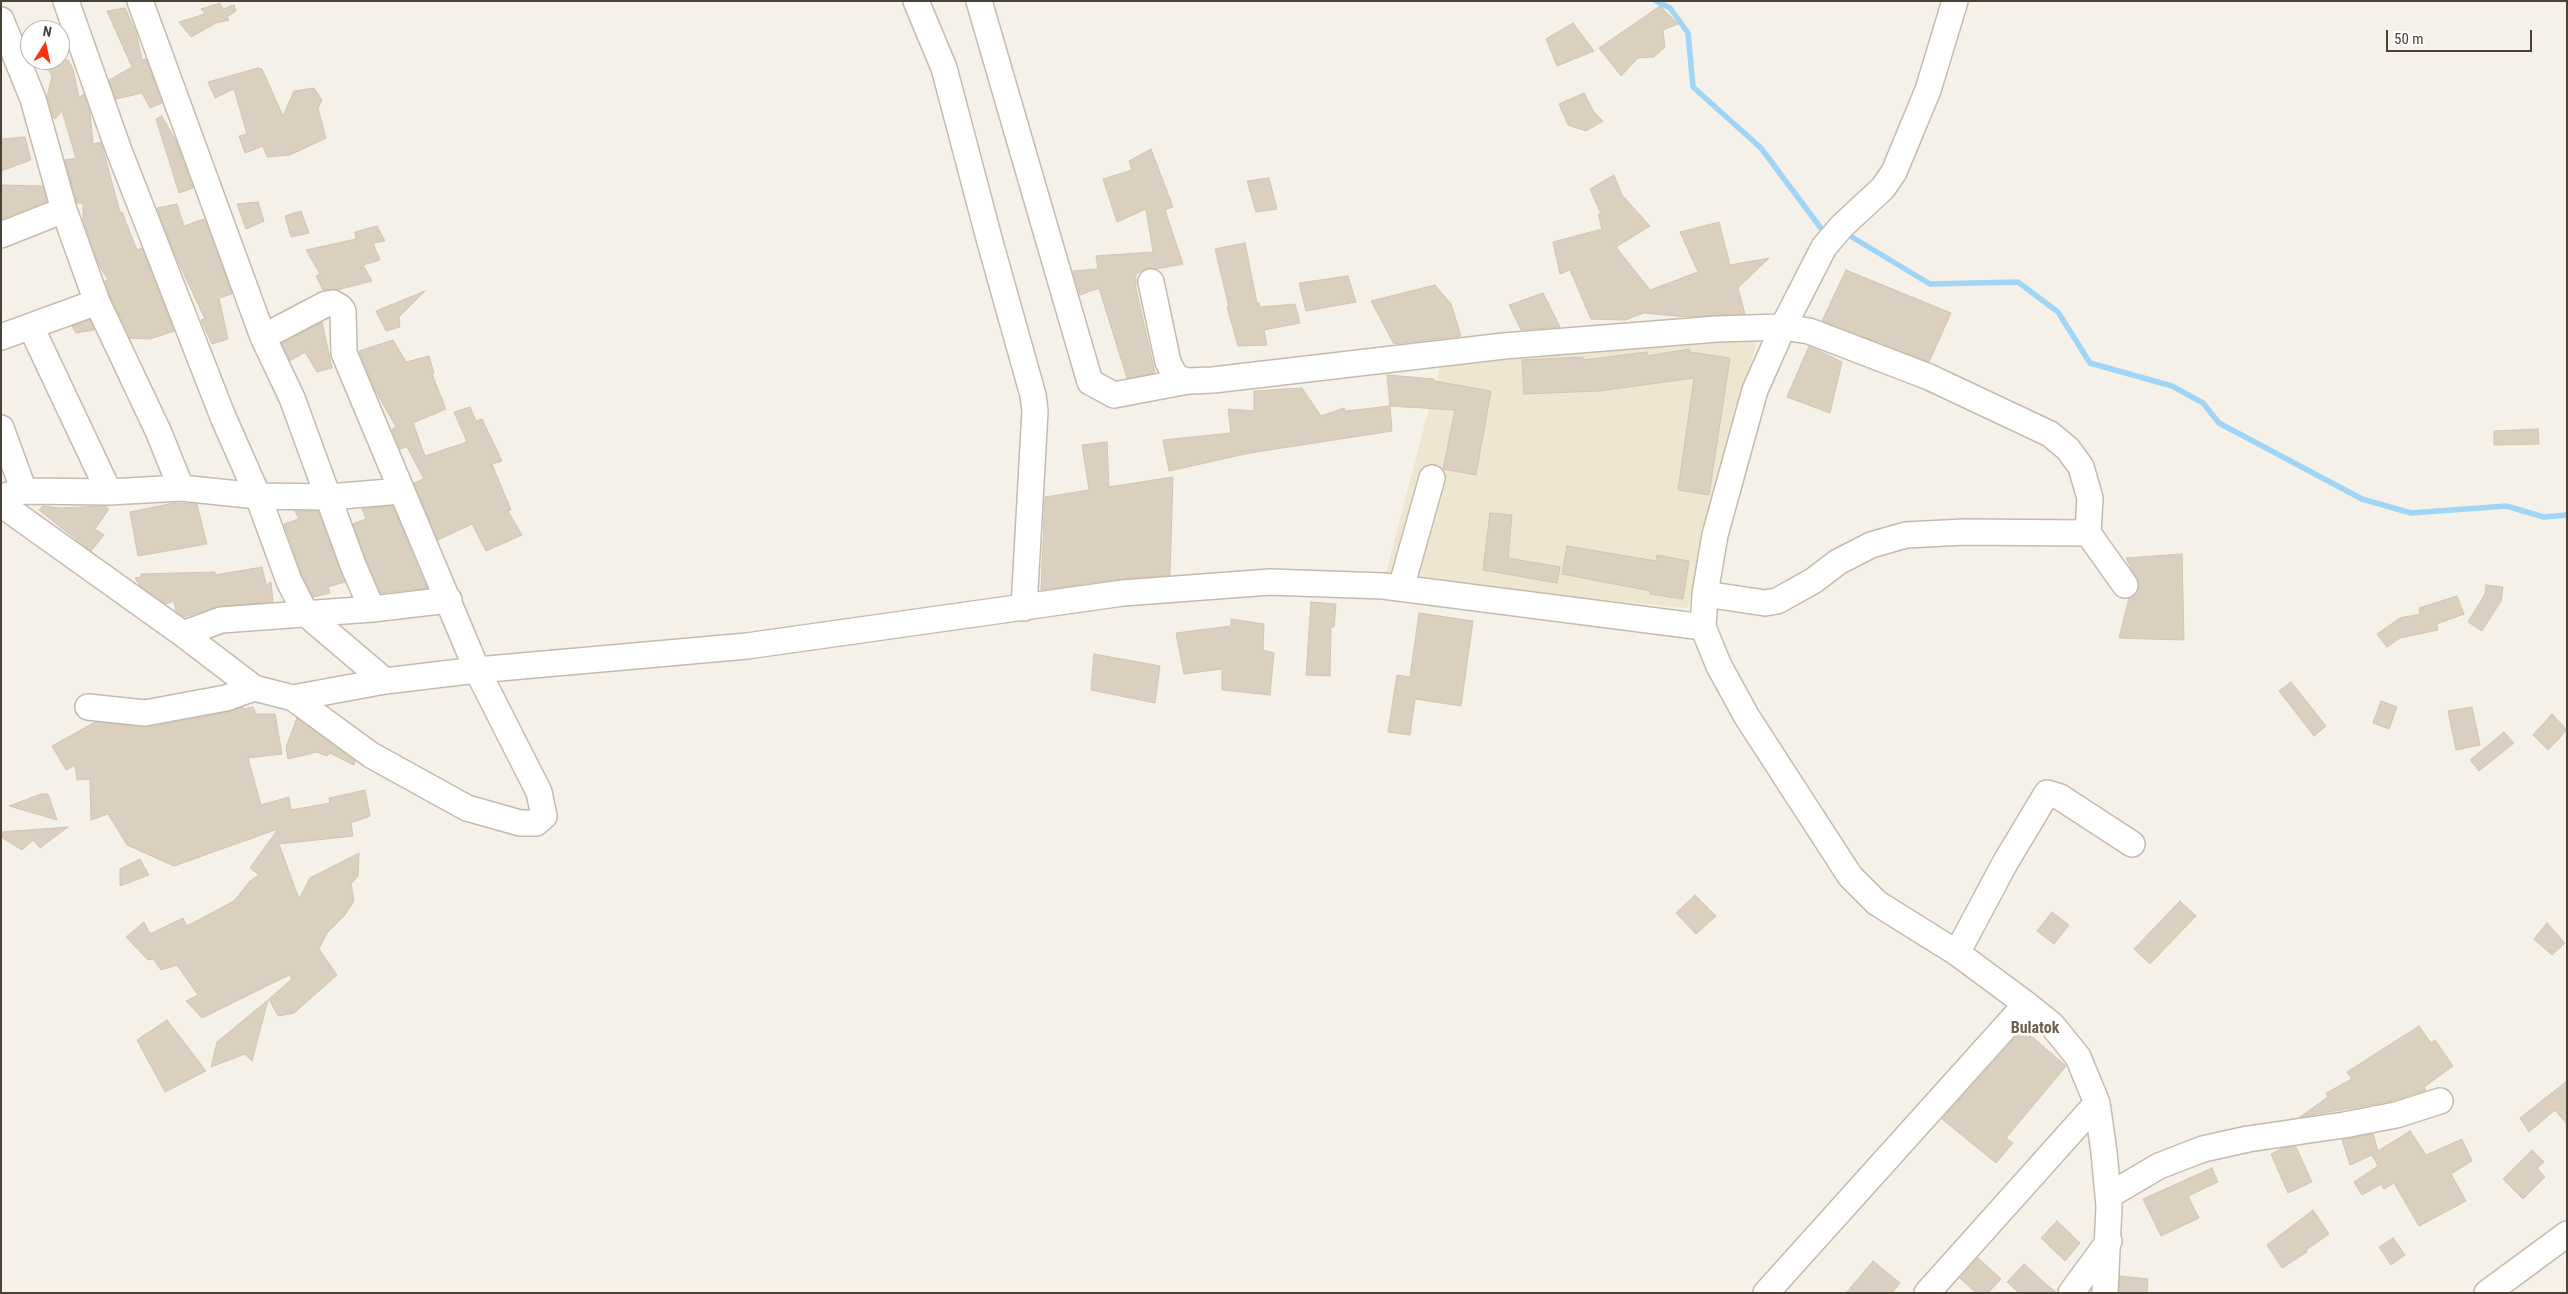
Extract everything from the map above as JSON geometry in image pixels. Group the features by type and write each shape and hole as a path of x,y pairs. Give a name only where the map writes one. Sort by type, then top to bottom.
{"street":[{"path":"66,1 121,157 223,417 258,496 280,561 306,614 386,681"},
{"path":"140,1 264,337 292,398 353,565 372,609"},
{"path":"916,1 944,68 1033,395 1035,411 1024,608"},
{"path":"980,1 1090,382 1114,395 1188,381 1213,380 1376,359 1513,345 1717,328 1783,327 1823,336 1929,376 2050,434 2068,449 2081,467 2090,498 2088,532 2125,585"},
{"path":"1955,1 1928,90 1894,172 1883,188 1842,226 1824,247 1783,327 1755,390 1715,534 1705,594 1703,627 1719,666 1747,716 1850,876 1877,903 1957,953 2026,1004 2052,1025 2078,1057 2097,1102 2108,1196 2109,1241 2105,1293"},
{"path":"1,20 33,99 64,210 97,302 155,424 181,488"},
{"path":"1,235 64,210"},
{"path":"1151,282 1168,362 1174,374 1188,381"},
{"path":"1,336 97,302"},
{"path":"1,504 183,634 254,688 293,698 371,755 467,808 511,821 536,823 544,816 539,792 477,670 449,600 400,491 344,352 342,311 340,307 333,303 326,304 264,337"},
{"path":"30,327 109,492"},
{"path":"1,428 13,494 181,488 258,496 329,498 400,491"},
{"path":"1401,588 1432,478"},
{"path":"1705,594 1765,603 1777,602 1813,582 1838,562 1871,545 1906,535 1964,532 2088,532"},
{"path":"293,698 386,681 477,670 747,646 1123,593 1270,582 1401,588 1703,627"},
{"path":"183,634 221,620 372,609 449,600"},
{"path":"88,707 145,712 226,698 254,688"},
{"path":"1957,953 2005,863 2047,793 2060,797 2132,844"},
{"path":"1766,1293 2026,1004"},
{"path":"2108,1196 2159,1166 2203,1149 2396,1115 2440,1101"},
{"path":"1927,1293 2097,1102"},
{"path":"2487,1293 2567,1234"},
{"path":"2071,1293 2109,1241"}],"shaded area":[{"path":"1760,333 1723,458 1688,608 1462,587 1385,577 1442,358"}],"building":[{"path":"220,3 223,9 234,5 236,11 227,17 229,20 216,23 191,37 179,22 205,14 201,9"},
{"path":"1660,6 1678,24 1663,30 1665,47 1654,57 1638,58 1621,76 1599,48"},
{"path":"125,8 136,32 142,60 146,59 162,103 150,108 142,93 116,99 109,80 132,67 107,11"},
{"path":"1573,23 1594,51 1557,66 1546,39"},
{"path":"70,64 79,97 84,94 90,113 93,144 101,142 120,212 122,212 137,250 142,248 174,331 150,339 130,338 110,296 105,281 108,280 98,263 83,219 83,203 77,203 65,160 76,158 62,111 55,119 47,96 52,77 49,70 70,70"},
{"path":"258,68 262,69 283,116 294,91 314,88 322,100 318,108 326,138 290,155 267,157 263,146 245,153 239,136 247,134 234,89 215,98 208,82"},
{"path":"1584,93 1594,112 1603,121 1586,131 1568,125 1559,104"},
{"path":"162,116 176,141 193,188 179,193 156,119"},
{"path":"25,137 31,160 1,171 1,139"},
{"path":"1151,149 1173,207 1165,210 1183,264 1157,269 1148,268 1136,274 1136,288 1155,373 1127,378 1099,288 1080,295 1073,271 1098,269 1096,256 1153,252 1146,209 1117,222 1103,179 1132,170 1129,161"},
{"path":"1614,175 1622,195 1650,226 1616,247 1650,290 1698,272 1680,232 1719,222 1730,265 1769,258 1738,288 1745,314 1688,317 1644,313 1625,320 1591,319 1570,270 1560,274 1553,242 1602,229 1598,214 1601,214 1590,189"},
{"path":"1269,178 1277,209 1256,212 1247,181"},
{"path":"1,185 43,186 47,201 1,219"},
{"path":"258,202 264,221 246,229 237,204"},
{"path":"177,204 184,226 204,219 206,222 232,294 219,298 228,339 212,344 201,320 205,319 175,255 157,208"},
{"path":"301,211 309,233 291,237 285,216"},
{"path":"377,226 385,241 373,243 380,260 363,265 372,281 337,290 323,290 316,276 320,274 306,250 356,239 355,232"},
{"path":"1245,243 1257,303 1259,303 1260,307 1295,304 1300,323 1264,330 1267,345 1238,346 1227,307 1229,307 1215,249"},
{"path":"1846,270 1951,313 1929,362 1822,321"},
{"path":"1348,276 1356,302 1306,311 1299,283"},
{"path":"1435,285 1451,304 1461,336 1394,344 1371,301"},
{"path":"425,291 399,317 400,327 386,331 376,311"},
{"path":"1543,293 1560,327 1521,330 1509,305"},
{"path":"90,320 94,330 76,333 72,326"},
{"path":"322,322 332,368 317,372 305,352 290,361 282,343"},
{"path":"393,340 406,362 429,356 434,373 432,374 446,409 413,423 425,456 467,442 454,412 470,407 476,421 482,419 502,461 492,464 511,510 508,511 522,535 486,551 472,524 438,540 414,483 424,479 407,447 400,449 392,429 396,427 375,390 359,351"},
{"path":"1809,346 1842,362 1830,413 1787,397"},
{"path":"1689,349 1690,352 1730,358 1709,495 1678,490 1694,378 1599,391 1524,394 1522,360 1583,357 1583,360 1647,352 1648,356"},
{"path":"1387,375 1434,379 1434,381 1491,391 1476,475 1443,469 1455,410 1390,406"},
{"path":"1302,388 1321,416 1344,408 1346,411 1390,406 1392,431 1250,453 1169,471 1163,440 1231,433 1228,409 1254,411 1254,391"},
{"path":"2538,429 2539,444 2494,445 2494,431"},
{"path":"1107,442 1109,487 1173,477 1170,575 1121,579 1041,590 1045,497 1089,490 1082,445"},
{"path":"174,503 197,504 207,544 138,556 130,512"},
{"path":"43,506 61,508 105,506 109,509 95,529 104,535 91,551 39,510"},
{"path":"393,506 427,588 381,593 366,560 353,524 366,519 362,509"},
{"path":"295,511 318,511 345,582 328,587 330,593 313,597 302,575 284,524 299,519"},
{"path":"1490,513 1512,515 1508,558 1560,567 1557,583 1483,570"},
{"path":"1567,546 1656,561 1657,555 1689,561 1683,599 1650,594 1651,591 1562,574"},
{"path":"2182,554 2184,640 2119,638 2129,598 2138,591 2139,584 2126,558"},
{"path":"262,567 266,585 271,582 273,602 220,606 184,617 176,612 174,601 166,604 140,586 135,578 141,577 141,574 215,572 215,575"},
{"path":"2486,585 2503,587 2501,601 2482,631 2468,622 2485,594"},
{"path":"2457,596 2464,614 2437,624 2438,630 2400,638 2387,647 2377,634 2400,618 2420,614 2419,608"},
{"path":"1311,602 1336,604 1334,627 1331,627 1330,676 1306,675"},
{"path":"1419,613 1473,621 1461,706 1415,699 1410,735 1388,732 1397,675 1410,677"},
{"path":"1231,619 1264,624 1263,650 1274,653 1270,695 1222,690 1222,669 1184,674 1176,633 1231,626"},
{"path":"1094,654 1160,666 1155,703 1091,690"},
{"path":"2291,682 2326,726 2314,736 2279,691"},
{"path":"2381,701 2397,707 2389,729 2373,723"},
{"path":"243,707 243,709 253,707 256,714 275,714 282,754 248,758 261,805 289,797 291,810 330,803 329,798 365,790 370,816 351,823 353,836 279,844 299,899 310,878 359,853 358,876 351,884 354,901 344,916 327,933 319,949 337,975 294,1013 278,1016 269,999 292,979 289,975 202,1018 186,1001 198,995 177,965 161,970 153,959 148,960 126,937 144,922 150,934 183,918 187,926 234,901 250,881 259,875 250,868 278,829 174,866 127,845 108,814 91,820 90,779 77,780 75,765 66,770 52,746 95,722 148,727 229,712"},
{"path":"2472,707 2480,745 2456,750 2448,711"},
{"path":"2552,714 2567,730 2548,750 2533,735"},
{"path":"297,718 355,761 354,765 330,753 327,756 317,752 288,759 286,747"},
{"path":"2504,732 2514,743 2479,771 2470,760"},
{"path":"41,794 48,794 57,820 9,806"},
{"path":"68,827 40,848 33,840 22,850 1,837 1,832"},
{"path":"140,859 149,875 120,886 120,869"},
{"path":"1695,895 1716,916 1696,934 1676,913"},
{"path":"2180,901 2196,916 2150,964 2134,949"},
{"path":"2052,912 2069,925 2054,944 2037,931"},
{"path":"2547,923 2565,943 2552,955 2534,939"},
{"path":"268,1000 252,1061 245,1054 211,1067 217,1042"},
{"path":"167,1020 206,1071 165,1092 137,1040"},
{"path":"2419,1026 2431,1043 2435,1040 2453,1066 2424,1087 2426,1090 2392,1101 2300,1117 2328,1097 2326,1093 2352,1079 2347,1072"},
{"path":"2023,1029 2066,1066 2006,1138 2013,1143 1996,1163 1942,1119"},
{"path":"2567,1081 2567,1124 2555,1110 2529,1132 2520,1118"},
{"path":"2410,1131 2426,1155 2462,1139 2472,1161 2451,1174 2466,1201 2419,1226 2394,1183 2384,1189 2381,1184 2362,1195 2354,1182 2378,1166 2372,1155 2350,1165 2342,1140 2373,1134 2378,1151"},
{"path":"2296,1147 2312,1182 2288,1193 2271,1154 2283,1148"},
{"path":"2532,1150 2544,1162 2537,1168 2545,1177 2523,1199 2503,1179"},
{"path":"2212,1168 2218,1182 2188,1196 2199,1218 2161,1236 2143,1199"},
{"path":"2313,1210 2329,1234 2306,1250 2307,1252 2282,1268 2267,1245"},
{"path":"2057,1221 2080,1243 2065,1261 2041,1238"},
{"path":"2393,1238 2405,1255 2391,1265 2379,1247"},
{"path":"1978,1258 2001,1279 1988,1293 1976,1293 1960,1278"},
{"path":"1873,1261 1900,1283 1892,1293 1846,1293"},
{"path":"2024,1264 2057,1293 2019,1293 2007,1282"},
{"path":"2120,1276 2148,1279 2147,1293 2119,1293"}],"waterway":[{"path":"1656,1 1670,8 1688,33 1693,87 1761,148 1820,227"},
{"path":"1847,234 1930,284 2018,282 2058,312 2090,363 2172,386 2203,403 2219,423 2362,499 2411,513 2506,506 2544,517 2567,515"}],"district":[{"name":"Bulatok","path":"2035,1029"}]}
